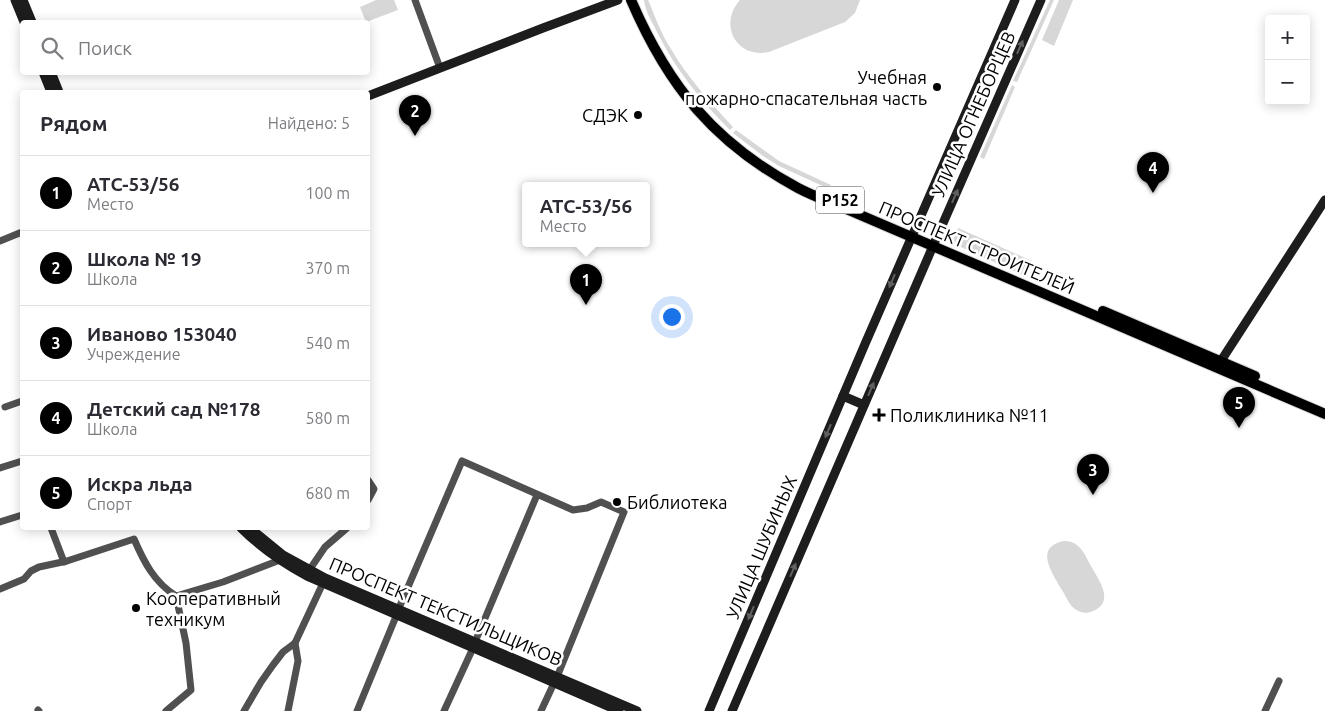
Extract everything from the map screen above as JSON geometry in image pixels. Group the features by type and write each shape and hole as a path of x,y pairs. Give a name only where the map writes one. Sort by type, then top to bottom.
{"main road":[{"path":"15,0 23,20"},
{"path":"23,0 31,20"},
{"path":"370,95 618,0"},
{"name":"ПРОСПЕКТ СТРОИТЕЛЕЙ","path":"631,0 651,42 678,87 697,110 736,147 800,189 934,243 1219,364 1325,406"},
{"name":"ПРОСПЕКТ СТРОИТЕЛЕЙ","path":"638,0 668,61 682,83 740,143 769,164 802,183 912,234"},
{"name":"УЛИЦА ОГНЕБОРЦЕВ","path":"912,234 1015,0"},
{"name":"УЛИЦА ОГНЕБОРЦЕВ","path":"934,243 1041,0"},
{"path":"44,75 50,90"},
{"path":"52,75 58,90"},
{"path":"1219,364 1325,200"},
{"name":"УЛИЦА ШУБИНЫХ","path":"709,711 912,234"},
{"path":"732,711 934,243"},
{"name":"ПРОСПЕКТ СТРОИТЕЛЕЙ","path":"1219,364 1325,414"},
{"path":"843,396 864,405"},
{"name":"ПРОСПЕКТ ТЕКСТИЛЬЩИКОВ","path":"243,530 260,546 324,580 555,680 637,711"},
{"name":"ПРОСПЕКТ ТЕКСТИЛЬЩИКОВ","path":"252,530 282,558 310,569 324,580"},
{"name":"ПРОСПЕКТ ТЕКСТИЛЬЩИКОВ","path":"555,680 609,709 619,711"}],"street":[{"path":"415,0 440,68"},
{"path":"0,241 20,233"},
{"path":"5,407 20,402"},
{"path":"357,711 462,461 573,510 587,508 601,502 624,512 541,711"},
{"path":"0,468 20,462"},
{"path":"370,483 374,489 370,496"},
{"path":"444,711 474,645 536,494"},
{"path":"0,522 20,516"},
{"path":"52,530 64,562"},
{"path":"310,569 325,547 345,530"},
{"path":"0,588 24,579 31,571 40,567 64,562 134,539 143,560 156,580 176,596 186,643 191,690 166,711"},
{"path":"176,596 223,582 282,558"},
{"path":"244,711 273,665 283,652 295,643 324,580"},
{"path":"288,711 298,661 295,643"},
{"path":"1265,711 1279,681"}],"shaded area":[{"path":"376,0 394,0 398,10 370,20 365,20 360,7"},
{"path":"644,0 648,0 664,37 678,60 700,90 733,127 730,130 699,96 681,72 664,46 651,20"},
{"path":"740,0 860,0 855,13 845,22 769,52 757,53 747,50 740,45 734,38 731,29 734,9"},
{"path":"1050,0 1054,0 1017,82 1013,81"},
{"path":"1059,0 1073,0 1054,46 1042,40"},
{"path":"1012,85 1015,87 984,159 980,157"},
{"path":"736,130 779,161 831,185 829,189 779,166 763,156 733,133"},
{"path":"958,228 1032,261 1025,276 952,243"},
{"path":"1064,541 1075,544 1082,550 1101,584 1104,596 1103,602 1100,607 1091,612 1081,612 1073,607 1054,576 1048,562 1047,555 1049,549 1055,544"}],"place":[{"name":"Учебная пожарно-спасательная часть","path":"937,87"},
{"name":"СДЭК","path":"638,115"},
{"name":"Школа № 19","path":"415,136"},
{"name":"Детский сад №178","path":"1153,193"},
{"name":"АТС-53/56","path":"586,305"},
{"name":"Поликлиника №11","path":"879,415"},
{"name":"Искра льда","path":"1239,428"},
{"name":"Иваново 153040","path":"1093,495"},
{"name":"Библиотека","path":"617,502"},
{"name":"Кооперативный техникум","path":"136,608"}]}
